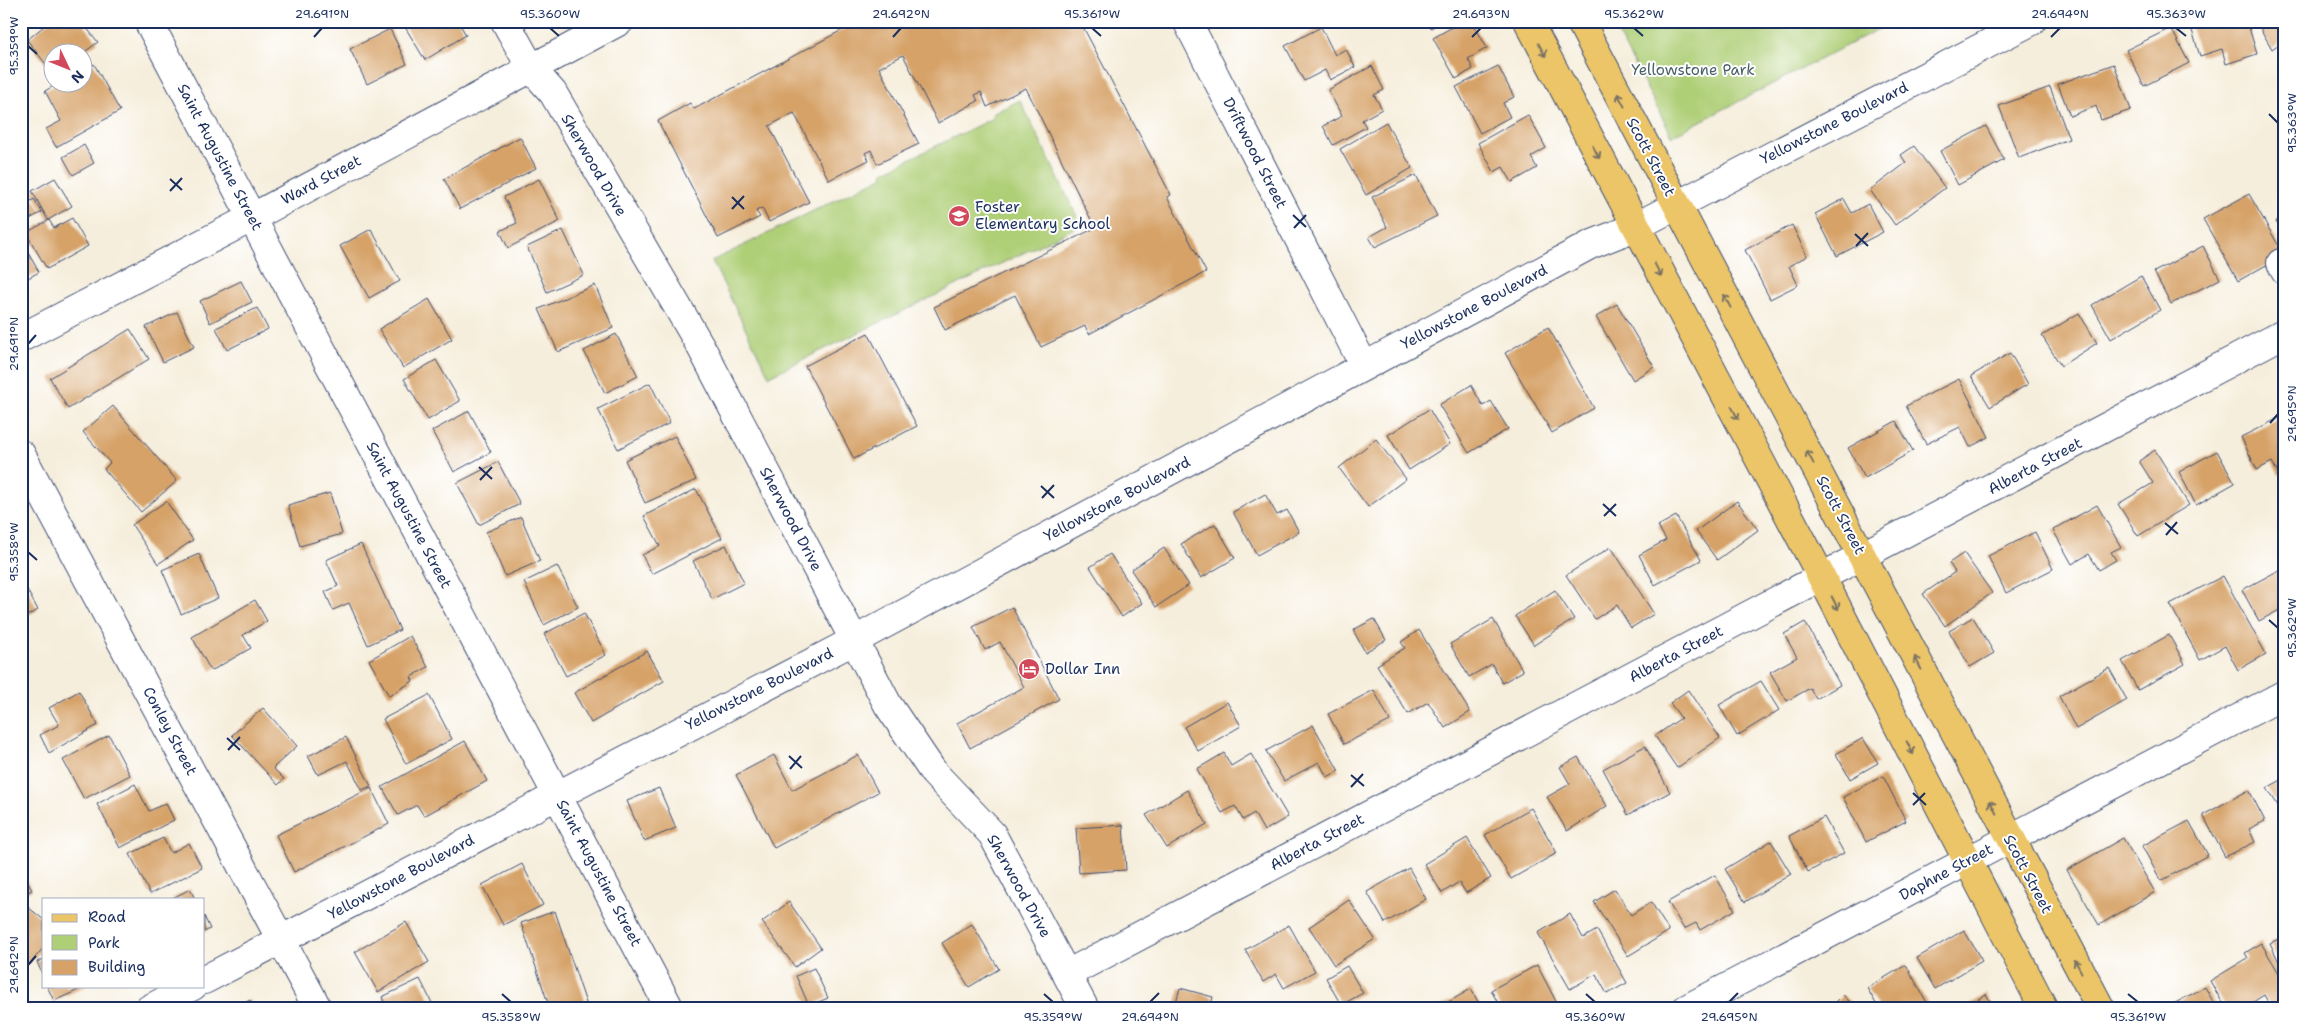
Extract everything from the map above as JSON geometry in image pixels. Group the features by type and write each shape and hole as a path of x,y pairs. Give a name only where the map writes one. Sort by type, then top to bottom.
{"main road":[{"path":"1528,21 1635,227 1822,578 2044,1009"},
{"name":"Scott Street","path":"1580,21 1676,206 1863,556 2009,838 2101,1009"}],"street":[{"name":"Saint Augustine Street","path":"148,21 670,1009"},
{"name":"Sherwood Drive","path":"505,21 531,68 553,93 701,347 888,705 934,773 992,834 1085,1009"},
{"name":"Ward Street","path":"21,338 252,218 620,21"},
{"name":"Driftwood Street","path":"1188,21 1364,366"},
{"name":"Yellowstone Boulevard","path":"205,979 855,640 1590,245 1635,227 2032,21"},
{"name":"Alberta Street","path":"1067,974 2285,334"},
{"name":"Conley Street","path":"21,454 318,1009"},
{"name":"Daphne Street","path":"1686,1009 2285,694"},
{"path":"149,1009 188,988"}],"green space":[{"name":"Yellowstone Park","path":"1611,21 1894,21 1672,136"},
{"path":"1020,100 1081,225 769,376 712,261 884,176 883,172 993,118 992,114"}],"building":[{"path":"50,21 81,21 98,42 92,46 92,42 42,42 42,59 27,40"},
{"path":"415,21 458,21 466,35 425,60 405,27"},
{"path":"859,21 1080,21 1171,195 1167,197 1206,272 1089,334 1085,326 1041,347 1015,295 945,330 934,307 1095,228 1026,88 987,107 981,92 975,95 978,101 938,123 903,55 879,68 919,144 877,164 871,150 865,153 869,160 829,180 794,113 769,126 809,202 769,222 762,208 756,211 760,217 718,238 658,121 690,103 694,109"},
{"path":"1427,21 1443,21 1431,28"},
{"path":"1463,21 1472,21 1487,48 1468,59 1473,69 1456,79 1433,38"},
{"path":"2189,21 2247,21 2257,54 2226,64 2222,49 2200,56"},
{"path":"2256,21 2285,21 2285,34 2279,37 2282,42 2272,49"},
{"path":"1321,27 1335,55 1346,49 1355,67 1330,80 1325,70 1304,81 1285,46"},
{"path":"2171,28 2189,63 2144,86 2126,50"},
{"path":"390,29 407,64 367,84 350,49"},
{"path":"94,64 120,111 56,147 46,129 61,121 46,92 92,92 92,65"},
{"path":"2114,64 2131,110 2101,120 2096,106 2070,116 2058,84"},
{"path":"1372,66 1384,90 1374,95 1382,109 1362,120 1366,127 1333,145 1323,126 1342,116 1328,90"},
{"path":"1498,66 1514,97 1503,103 1510,117 1480,133 1456,87"},
{"path":"2050,87 2069,139 2019,158 1999,106"},
{"path":"1528,115 1546,148 1531,157 1537,168 1512,182 1503,167 1494,172 1478,143"},
{"path":"1386,122 1412,168 1366,195 1340,149"},
{"path":"1986,126 2004,160 1958,185 1940,151"},
{"path":"520,137 536,168 460,209 444,179"},
{"path":"84,145 94,163 73,175 63,157"},
{"path":"1914,146 1945,188 1895,225 1870,190 1906,163 1901,155"},
{"path":"1416,175 1437,216 1375,247 1369,237 1387,227 1372,197"},
{"path":"55,178 72,206 48,220 32,191"},
{"path":"539,179 560,221 508,248 500,231 517,223 504,197"},
{"path":"2249,194 2284,255 2238,281 2203,219"},
{"path":"34,199 42,212 21,224 21,207"},
{"path":"1844,199 1852,213 1868,204 1883,232 1837,256 1815,214"},
{"path":"2285,211 2285,229 2276,222"},
{"path":"72,218 88,246 47,269 26,233 49,220 54,228"},
{"path":"1792,225 1807,256 1789,266 1798,285 1770,299 1745,250"},
{"path":"371,229 400,281 369,298 340,246"},
{"path":"563,230 584,275 547,292 527,247"},
{"path":"23,244 39,272 21,282 21,245"},
{"path":"2203,246 2220,279 2171,304 2154,272"},
{"path":"2141,276 2160,310 2111,339 2092,305"},
{"path":"241,281 252,302 210,323 200,301"},
{"path":"595,285 613,328 558,352 539,309"},
{"path":"429,299 452,339 403,368 379,329"},
{"path":"1617,304 1654,367 1633,380 1596,317"},
{"path":"257,308 268,329 227,350 216,328"},
{"path":"177,312 194,347 163,362 146,327"},
{"path":"2079,313 2097,343 2061,366 2042,336"},
{"path":"1548,327 1594,408 1552,433 1505,353"},
{"path":"130,329 149,359 68,409 50,378"},
{"path":"868,333 917,426 854,459 805,366"},
{"path":"616,334 638,376 605,393 584,351"},
{"path":"2010,353 2028,384 1990,407 1971,376"},
{"path":"436,360 460,401 428,420 404,379"},
{"path":"1959,379 1989,437 1970,447 1960,427 1926,444 1906,406"},
{"path":"650,383 670,423 618,449 598,409"},
{"path":"1471,385 1483,406 1491,401 1508,429 1469,453 1439,405"},
{"path":"113,406 177,481 141,512 104,469 110,463 83,432"},
{"path":"1429,409 1450,444 1409,470 1388,435"},
{"path":"469,411 491,452 454,472 432,431"},
{"path":"2285,415 2285,472 2279,475 2272,462 2257,470 2241,437"},
{"path":"1896,421 1913,451 1865,478 1848,448"},
{"path":"675,436 696,480 645,503 625,460"},
{"path":"1376,439 1406,479 1368,507 1339,468"},
{"path":"2155,450 2189,505 2138,536 2118,504 2153,483 2139,461"},
{"path":"2217,451 2235,483 2196,505 2179,472"},
{"path":"498,462 520,504 479,525 457,483"},
{"path":"696,489 722,538 652,574 642,555 660,546 644,516"},
{"path":"330,493 342,534 300,546 288,505"},
{"path":"1265,494 1277,515 1287,510 1299,532 1257,555 1233,512"},
{"path":"166,501 193,540 158,564 132,525"},
{"path":"1737,501 1758,530 1717,560 1696,531"},
{"path":"2097,505 2121,547 2111,552 2116,560 2099,570 2089,554 2072,564 2053,530"},
{"path":"1676,516 1701,560 1655,585 1639,555 1666,540 1658,526"},
{"path":"521,517 540,561 505,576 486,532"},
{"path":"1215,524 1235,558 1201,578 1181,544"},
{"path":"2035,532 2053,569 2006,593 1988,556"},
{"path":"361,544 400,630 368,645 349,603 333,610 325,592 338,586 326,560"},
{"path":"726,545 744,583 712,599 693,561"},
{"path":"1611,547 1654,614 1631,628 1617,605 1595,619 1566,575"},
{"path":"1164,548 1189,585 1156,607 1131,570"},
{"path":"1964,553 1992,593 1945,626 1923,594 1955,572 1949,563"},
{"path":"199,554 218,598 181,614 162,570"},
{"path":"1110,554 1142,603 1122,617 1090,567"},
{"path":"557,566 578,607 544,625 524,582"},
{"path":"2285,567 2285,607 2259,621 2242,590"},
{"path":"2223,576 2266,654 2238,670 2225,646 2200,660 2170,604"},
{"path":"21,579 38,610 21,619"},
{"path":"1555,590 1574,619 1534,645 1515,616"},
{"path":"255,600 267,621 243,635 251,648 211,671 192,637"},
{"name":"Dollar Inn","path":"1012,607 1059,699 970,748 957,723 1024,687 1000,642 985,650 973,627"},
{"path":"584,613 606,655 566,676 544,634"},
{"path":"1973,617 1994,653 1970,667 1949,631"},
{"path":"1374,619 1386,640 1365,652 1353,630"},
{"path":"1493,619 1523,671 1502,683 1492,664 1469,677 1450,644"},
{"path":"1805,622 1840,685 1816,699 1810,688 1787,701 1770,672 1797,657 1784,634"},
{"path":"1419,630 1470,712 1445,728 1428,702 1408,714 1377,665 1405,648 1401,642"},
{"path":"2169,635 2185,664 2138,690 2122,661"},
{"path":"410,636 428,667 411,677 413,681 389,696 369,660"},
{"path":"647,651 664,681 591,723 574,693"},
{"path":"2109,668 2127,700 2076,729 2059,696"},
{"path":"1761,681 1779,710 1737,736 1719,705"},
{"path":"1374,690 1390,721 1344,744 1328,714"},
{"path":"1688,690 1720,738 1677,768 1655,736 1681,718 1670,703"},
{"path":"79,691 98,725 49,753 40,735 59,725 49,708"},
{"path":"429,695 452,739 406,764 383,719"},
{"path":"1227,702 1241,726 1198,751 1184,727"},
{"path":"263,708 297,746 273,768 284,779 278,785 232,735"},
{"path":"1313,725 1339,771 1327,777 1319,762 1284,781 1266,751"},
{"path":"109,735 130,775 84,799 63,760"},
{"path":"346,737 371,786 362,790 347,761 318,775 308,756"},
{"path":"1863,738 1878,763 1850,779 1836,754"},
{"path":"465,741 487,781 424,816 417,805 398,815 382,787"},
{"path":"1645,746 1670,792 1628,815 1603,769"},
{"path":"1224,753 1231,766 1251,754 1288,817 1264,831 1254,813 1243,820 1235,806 1222,813 1197,769"},
{"path":"774,755 792,790 858,755 878,792 774,848 736,775"},
{"path":"1578,757 1607,806 1567,831 1547,797 1570,784 1560,767"},
{"path":"1883,776 1906,821 1866,842 1843,797"},
{"path":"2285,778 2285,817 2267,788"},
{"path":"135,784 149,811 166,803 174,820 120,848 97,804"},
{"path":"371,788 389,824 294,872 276,835"},
{"path":"659,788 676,828 644,841 627,801"},
{"path":"1187,790 1207,824 1167,848 1146,815"},
{"path":"2249,790 2265,821 2249,829 2255,842 2225,857 2203,815"},
{"path":"1531,808 1557,853 1511,879 1485,835"},
{"path":"1824,817 1844,853 1808,872 1789,836"},
{"path":"2189,821 2208,855 2161,881 2142,846"},
{"path":"1123,825 1126,870 1079,873 1076,828"},
{"path":"163,838 171,853 189,843 202,868 150,894 130,854"},
{"path":"1467,838 1491,878 1466,893 1459,882 1442,893 1424,864"},
{"path":"2123,838 2155,892 2099,925 2067,870"},
{"path":"1771,841 1791,874 1745,902 1725,869"},
{"path":"522,864 543,905 503,925 482,885"},
{"path":"1409,868 1426,899 1385,923 1367,892"},
{"path":"21,871 32,890 21,896"},
{"path":"1715,875 1735,910 1700,930 1696,923 1684,929 1668,902"},
{"path":"190,889 194,898 173,898"},
{"path":"1615,889 1631,915 1651,902 1669,931 1628,956 1594,902"},
{"path":"1349,900 1375,939 1334,965 1309,927"},
{"path":"789,902 821,948 795,967 762,922"},
{"path":"23,903 42,918 42,949 29,965 21,958 21,906"},
{"path":"555,911 588,1009 550,1009 521,923"},
{"path":"1570,914 1583,938 1597,930 1627,983 1607,994 1596,974 1570,989 1538,933"},
{"path":"205,918 210,929 205,932"},
{"path":"406,922 429,962 378,992 355,952"},
{"path":"972,924 999,969 969,987 942,943"},
{"path":"1289,925 1315,971 1284,988 1276,974 1263,982 1245,950"},
{"path":"1964,930 1982,961 1935,989 1917,958"},
{"path":"2285,936 2285,975 2270,943"},
{"path":"2261,943 2285,983 2285,1009 2272,1009 2264,995 2242,1009 2226,1009 2210,981 2248,958 2245,953"},
{"path":"42,960 42,973 37,962"},
{"path":"1537,965 1560,1009 1501,1009 1491,990"},
{"path":"1906,965 1930,1008 1879,1009 1867,988"},
{"path":"1347,966 1363,993 1341,1005 1326,978"},
{"path":"814,968 828,998 809,1006 796,976"},
{"path":"420,979 435,1009 387,1009 382,997"},
{"path":"2205,987 2217,1009 2164,1009"},
{"path":"48,988 83,988 54,1001"},
{"path":"1180,988 1213,997 1210,1009 1174,1009"},
{"path":"1471,989 1482,1009 1436,1009"},
{"path":"1986,994 1995,1009 1963,1009"},
{"path":"1843,995 1857,1009 1829,1009"},
{"path":"250,1000 254,1009 233,1009"}],"place":[{"name":"Foster Elementary School","path":"959,216"},
{"name":"Dollar Inn","path":"1029,669"}]}
